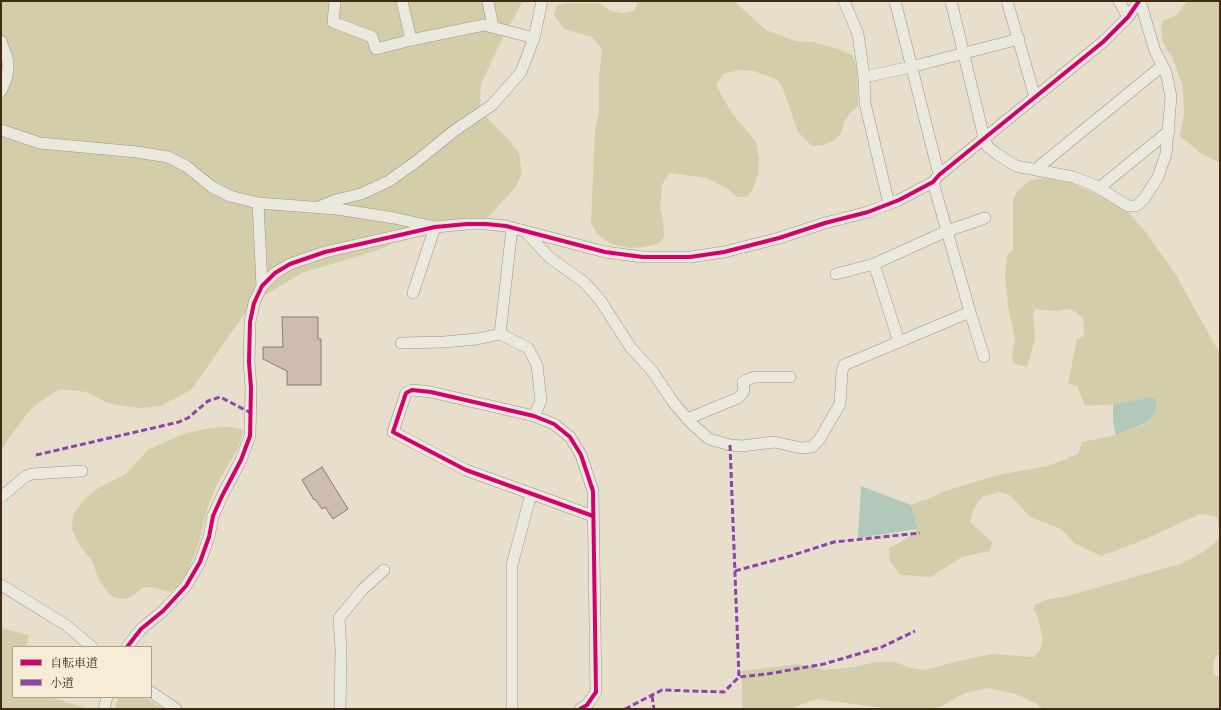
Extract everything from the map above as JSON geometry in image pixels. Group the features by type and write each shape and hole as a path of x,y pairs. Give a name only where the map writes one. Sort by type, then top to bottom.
{"street":[{"path":"336,1 333,22 372,37 376,49 484,25 534,38"},
{"path":"402,1 411,40"},
{"path":"488,1 493,27"},
{"path":"318,208 336,200 361,194 389,181 417,161 454,131 492,105 521,72 534,38 542,1"},
{"path":"844,1 858,34 864,77 865,103 888,204"},
{"path":"895,1 947,231 984,357"},
{"path":"951,1 984,138 988,147 1016,166 1073,177 1099,188 1128,206 1136,206 1144,199 1158,177 1166,154 1172,96 1166,72 1155,51 1140,1"},
{"path":"1007,1 1035,97"},
{"path":"1119,1 1128,17"},
{"path":"128,646 142,629 163,611 186,586 200,562 209,537 213,516 241,460 250,436 250,322 254,303 262,286 275,273 290,264 332,250 435,227 486,224 525,231 605,252 643,257 690,256 724,252 779,238 868,212 899,200 936,178 1103,42 1128,17 1140,1"},
{"path":"864,77 911,67 1018,39"},
{"path":"1,41 8,60 6,80 1,91"},
{"path":"1036,169 1162,66"},
{"path":"1,130 40,143 137,152 168,157 186,166 212,187 230,196 258,203 318,208 387,217 435,227"},
{"path":"1099,188 1169,131"},
{"path":"258,203 262,286"},
{"path":"836,274 874,264 947,231 985,218"},
{"path":"413,293 435,227"},
{"path":"500,334 512,228"},
{"path":"525,231 549,257 585,283 600,300 631,348 652,372 687,419 709,438 730,445 742,446 774,442 801,448 812,447 819,440 840,404 842,371 844,365 970,312"},
{"path":"874,264 899,342"},
{"path":"401,342 444,342 477,339 500,334 528,348 537,366 541,402 534,416"},
{"path":"687,419 738,398 744,390 743,382 749,379 755,377 790,377"},
{"path":"580,709 587,705 596,692 593,491 581,455 570,436 554,424 534,416 431,392 412,390 406,393 394,432 466,470 593,516"},
{"path":"1,497 26,476 32,474 82,471"},
{"path":"512,709 512,565 531,494"},
{"path":"340,709 340,618 363,589 384,570"},
{"path":"1,585 66,625 91,646"},
{"path":"152,693 176,709"},
{"path":"104,709 107,698"}],"shaded area":[{"path":"1,1 523,1 503,37 481,84 480,106 483,114 508,139 519,153 522,174 515,188 489,216 467,230 417,232 378,250 302,273 253,302 191,390 161,406 142,408 123,406 108,403 86,392 62,389 51,394 32,408 1,450"},
{"path":"637,1 734,1 766,30 795,41 813,42 838,49 852,55 857,68 858,106 850,113 844,122 841,134 833,141 823,145 812,146 798,132 785,94 779,82 754,71 739,70 723,74 716,85 731,112 756,142 759,159 758,175 752,191 747,197 737,197 728,189 707,178 669,173 662,185 660,209 663,219 664,237 659,243 645,247 631,248 611,244 597,234 591,222 595,131 599,113 599,77 602,49 592,37 564,29 554,15 557,5 568,3 599,3 611,11 622,13 633,11 637,5"},
{"path":"1187,1 1220,1 1220,163 1202,154 1180,136 1184,114 1183,87 1173,59 1163,43 1161,29 1162,21 1177,15"},
{"path":"1044,178 1072,183 1111,201 1128,212 1145,231 1176,275 1220,354 1220,653 1214,659 1213,668 1214,674 1220,679 1220,709 1042,709 1039,705 1016,694 988,688 965,693 939,707 926,709 891,709 816,699 793,709 742,709 742,671 798,664 826,670 854,667 876,662 895,662 911,668 926,670 958,661 993,654 1034,657 1040,650 1043,640 1038,618 1034,610 1034,605 1045,600 1067,596 1180,564 1205,551 1218,540 1219,530 1217,518 1210,515 1200,514 1141,541 1101,556 1074,543 1061,529 1030,517 1010,495 999,492 982,497 974,508 970,522 992,542 990,551 962,557 931,577 901,575 890,562 889,548 904,540 918,529 911,505 942,492 998,475 1048,466 1078,454 1082,442 1116,435 1146,424 1153,416 1157,403 1153,397 1113,404 1085,406 1077,386 1068,384 1077,339 1084,336 1083,318 1070,309 1057,311 1035,309 1033,313 1035,339 1027,367 1013,363 1012,353 1015,339 1008,306 1005,276 1007,255 1013,250 1013,200 1018,190 1031,180"},
{"path":"1152,397 1157,403 1153,416 1146,423 1116,435 1113,422 1113,404"},
{"path":"231,427 243,430 243,434 237,450 217,484 208,507 198,546 187,573 177,588 170,592 151,587 142,588 135,594 125,599 116,598 110,595 99,580 92,561 78,543 72,529 73,515 82,502 95,490 126,474 148,450 186,433 210,428"},
{"path":"861,486 911,505 918,529 858,538"},
{"path":"1,628 29,635 26,646 12,646 12,698 52,698 89,709 1,709"},
{"path":"118,698 146,698 163,709 115,709"}],"building":[{"path":"282,317 318,317 318,339 321,339 321,385 287,385 287,371 263,359 263,347 283,347"},
{"path":"322,467 348,509 333,519 325,507 322,509 315,499 314,500 302,480"}],"marked path":[{"path":"36,455 179,422 188,418 208,401 220,397 251,413"},
{"path":"730,445 739,677"},
{"path":"735,571 834,542 920,533"},
{"path":"625,709 662,690 724,692 739,677 767,674 824,664 882,647 915,631"},
{"path":"652,696 654,709"}],"cycle path":[{"path":"128,646 141,629 163,611 186,586 200,562 209,537 213,516 241,460 250,436 250,322 254,303 262,286 275,273 290,264 325,252 435,227 467,224 506,226 605,252 643,257 690,257 724,252 779,238 825,223 868,212 899,200 933,182 939,175 1103,42 1128,17 1139,1"},
{"path":"580,709 587,705 596,692 593,491 581,455 570,437 554,424 534,416 431,392 412,390 406,393 393,432 466,470 593,516"}]}
